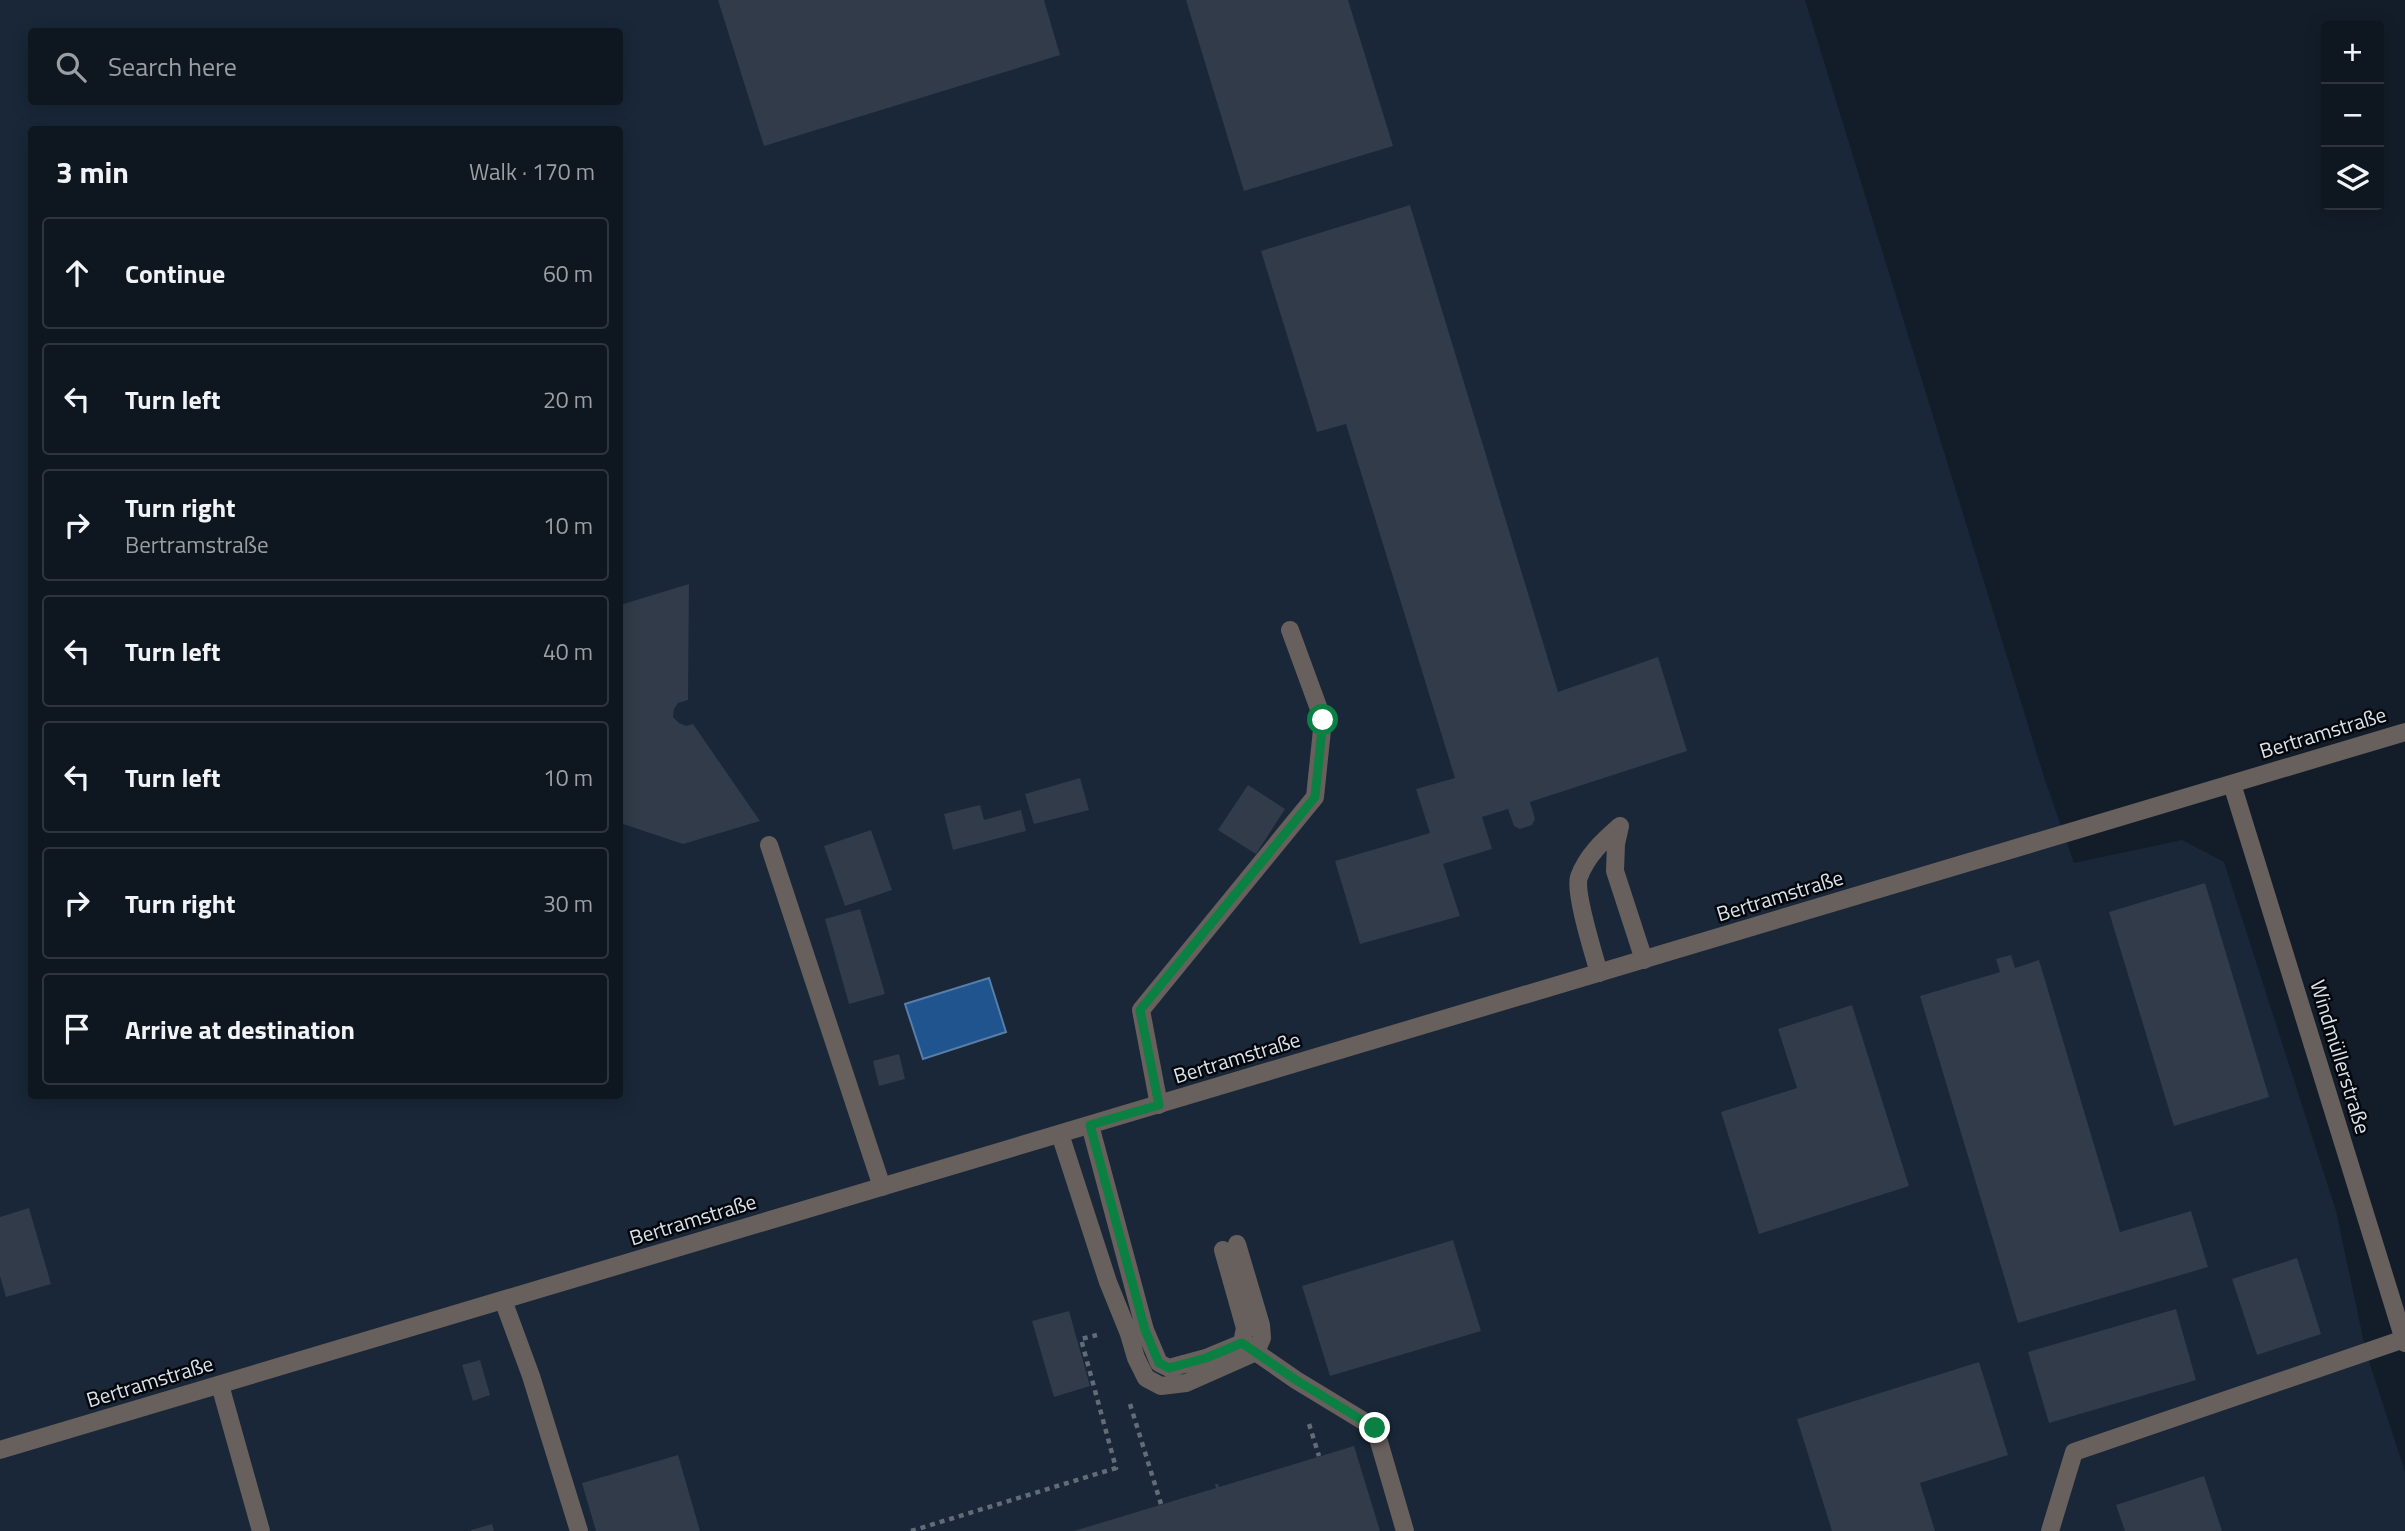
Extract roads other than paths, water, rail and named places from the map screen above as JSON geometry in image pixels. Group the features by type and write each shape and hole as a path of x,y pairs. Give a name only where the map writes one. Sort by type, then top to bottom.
{"street":[{"path":"1159,1105 1140,1010 1315,797 1323,720 1290,630"},
{"name":"Bertramstraße","path":"0,1450 2405,732"},
{"name":"Windmüllerstraße","path":"2232,784 2404,1341"},
{"path":"1600,973 1584,916 1578,880 1593,850 1620,826 1615,872 1644,960"},
{"path":"769,845 882,1187"},
{"path":"1090,1125 1145,1330 1159,1363 1169,1368 1249,1348 1375,1428 1405,1531"},
{"path":"1060,1134 1108,1282 1146,1378 1161,1386 1186,1383 1262,1338 1261,1325 1230,1247"},
{"path":"503,1300 531,1376 579,1531"},
{"path":"2050,1531 2074,1452 2404,1341"},
{"path":"220,1385 261,1531"}],"water":[{"path":"989,978 1006,1032 923,1059 905,1004"}]}
